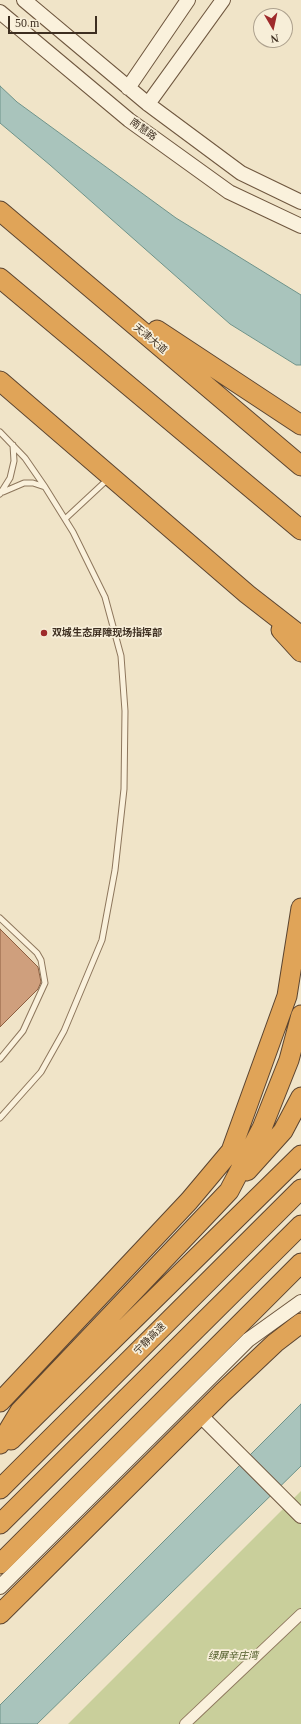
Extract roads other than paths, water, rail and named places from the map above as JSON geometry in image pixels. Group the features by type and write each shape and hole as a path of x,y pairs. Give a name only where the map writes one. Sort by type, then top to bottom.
{"highway":[{"name":"天津大道","path":"0,211 301,466"},
{"path":"0,278 301,530"},
{"path":"84,283 301,425"},
{"path":"0,381 247,594 301,636"},
{"path":"247,594 301,652"},
{"path":"0,1402 189,1201 231,1151 287,996 301,908"},
{"path":"229,1191 262,1128 289,1060 301,1014"},
{"path":"0,1444 20,1411 229,1191 283,1131 301,1097"},
{"path":"0,1450 301,1155"},
{"name":"宁静高速","path":"0,1489 301,1189"},
{"path":"0,1524 301,1226"},
{"path":"0,1564 301,1263"},
{"path":"1,1613 200,1415 275,1344 301,1322"}],"street":[{"path":"24,0 148,104 241,173 301,202"},
{"path":"128,88 188,0"},
{"path":"148,104 222,0"},
{"name":"南慧路","path":"0,12 129,120 229,192 301,226"},
{"path":"0,1587 248,1340 301,1302"},
{"path":"200,1415 301,1516"},
{"path":"185,1724 301,1614"}],"lane":[{"path":"0,432 14,445 46,487 65,519 105,597 121,656 125,711 124,789 115,870 102,940 64,1032 41,1072 0,1118"},
{"path":"1,493 10,478 14,461 14,445"},
{"path":"65,519 111,476"},
{"path":"1,493 24,484 33,483 46,487"},
{"path":"0,918 37,953 41,960 45,983 23,1031 1,1056"}],"water":[{"path":"0,86 17,102 176,218 301,295 301,365 296,365 230,324 50,165 0,123"},
{"path":"301,1404 301,1466 37,1724 0,1724 0,1705"}],"place":[{"name":"双城生态屏障现场指挥部","path":"44,633"}],"park label":[{"name":"绿屏辛庄湾","path":"233,1656"}]}
